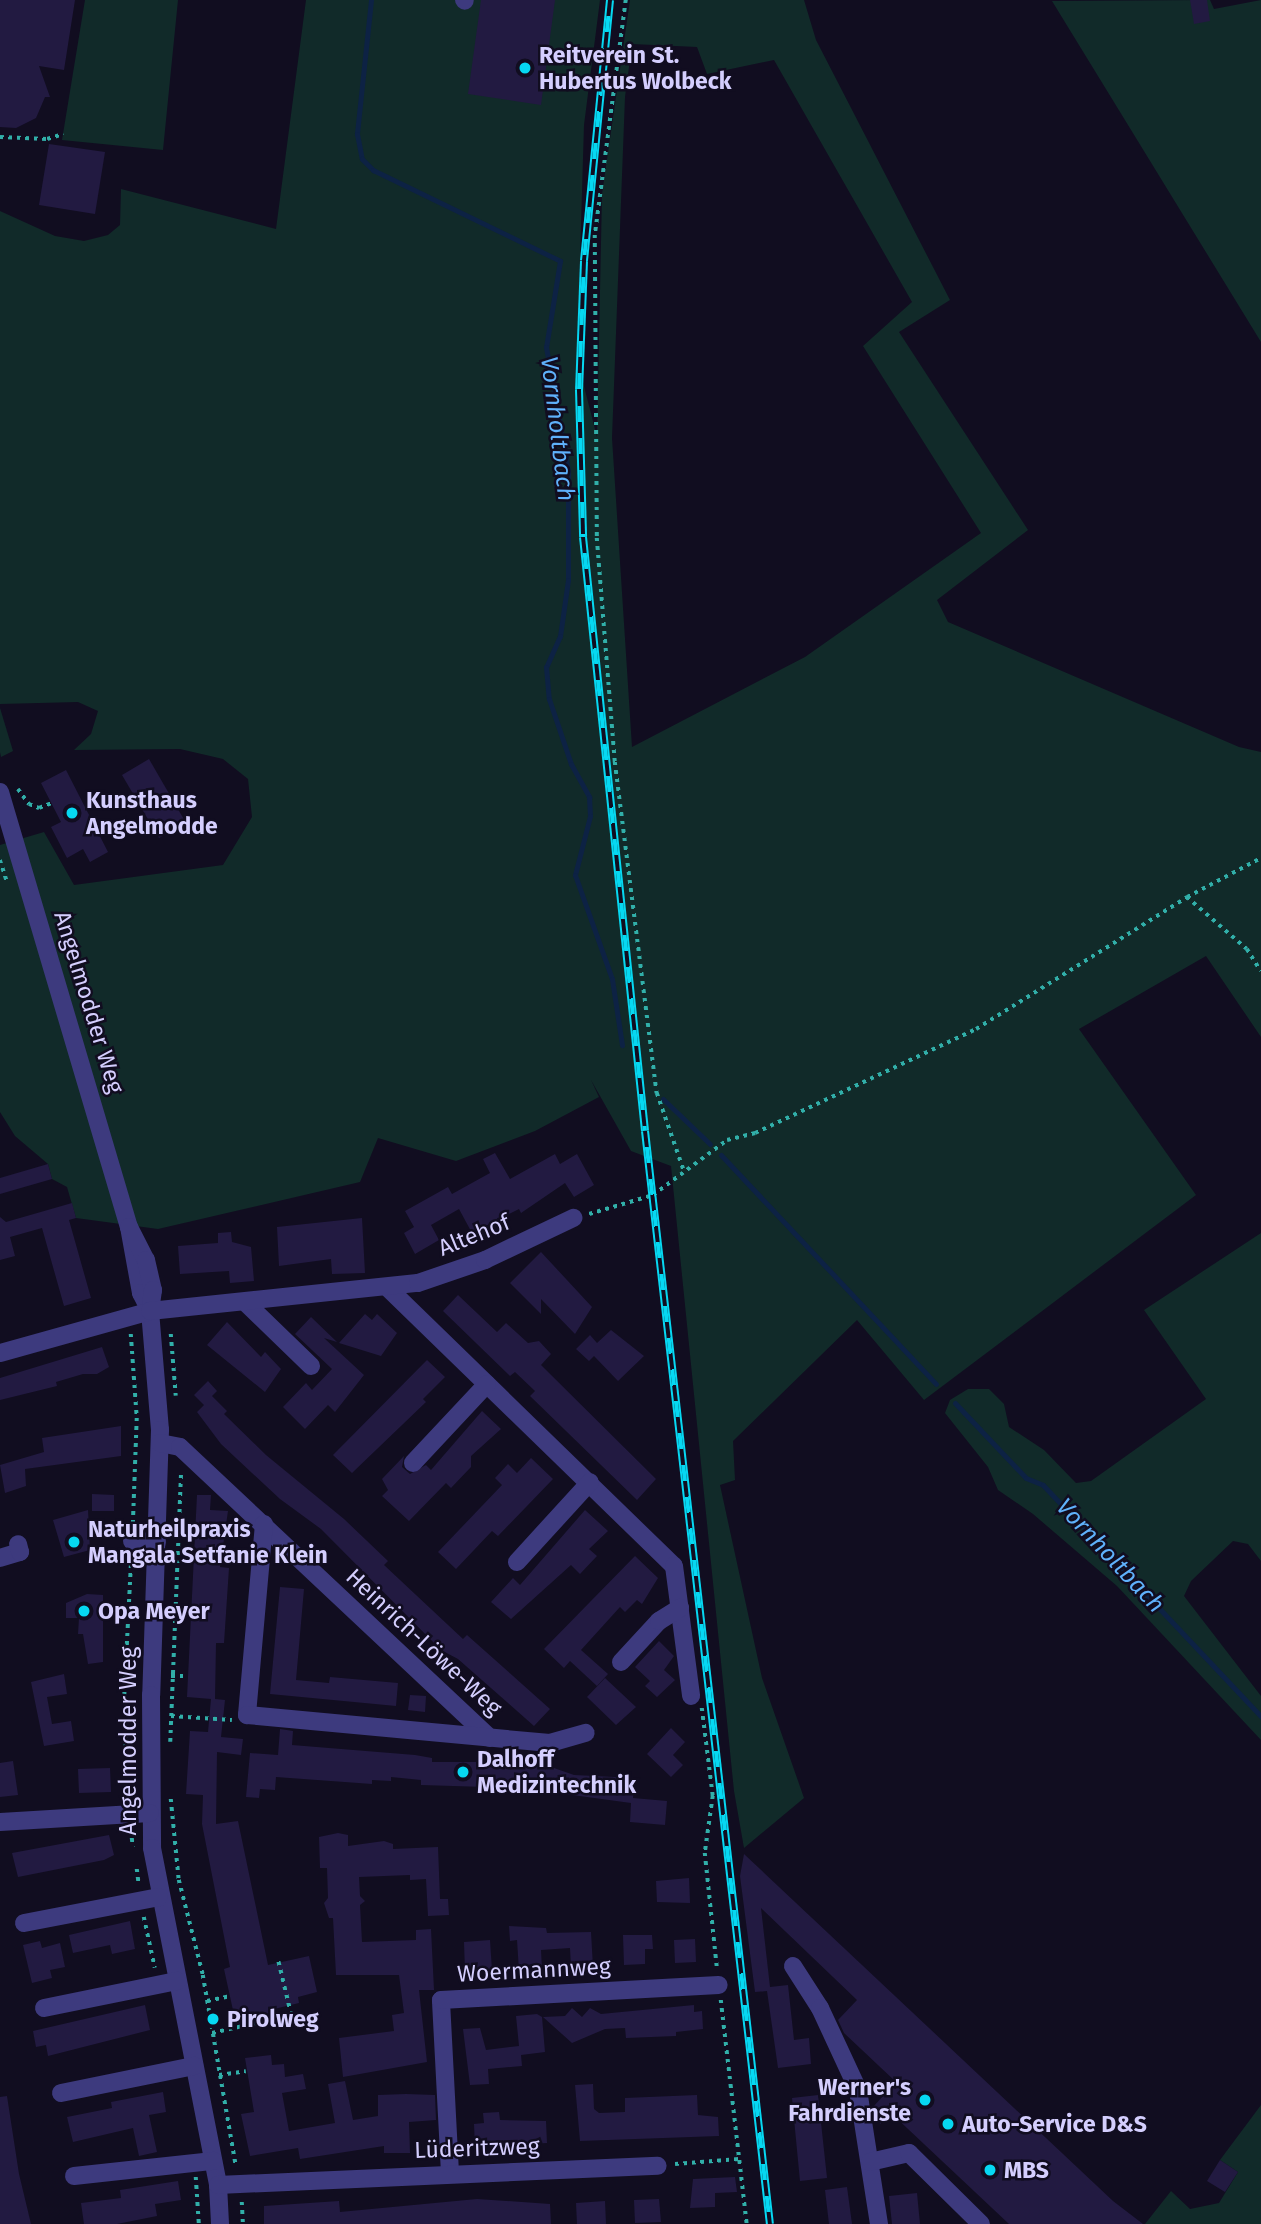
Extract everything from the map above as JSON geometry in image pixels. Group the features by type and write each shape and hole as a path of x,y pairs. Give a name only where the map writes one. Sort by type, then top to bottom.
{"street":[{"name":"Angelmodder Weg","path":"7,786 129,1227 146,1259 158,1310 160,1443 150,1813 159,1897 218,2185 220,2224"},
{"name":"Altehof","path":"0,1353 158,1310 389,1289 485,1260 573,1218"},
{"path":"389,1289 674,1566 696,1700"},
{"path":"245,1302 311,1366"},
{"path":"413,1463 487,1384"},
{"path":"160,1443 180,1447"},
{"name":"Heinrich-Löwe-Weg","path":"180,1447 490,1738"},
{"path":"517,1562 590,1482"},
{"path":"247,1714 264,1524"},
{"path":"132,1541 157,1542"},
{"path":"0,1558 20,1552 18,1544"},
{"path":"621,1662 659,1621 680,1608"},
{"name":"Heinrich-Löwe-Weg","path":"247,1714 550,1744 586,1734"},
{"path":"0,1822 150,1813"},
{"path":"24,1923 159,1897"},
{"path":"793,1966 820,2008 858,2090 879,2224"},
{"name":"Woermannweg","path":"450,2174 441,2000 718,1979"},
{"path":"44,2008 177,1982"},
{"path":"61,2094 194,2066"},
{"path":"870,2162 909,2154 981,2224"},
{"path":"74,2176 213,2161"},
{"name":"Lüderitzweg","path":"218,2185 658,2166"}],"path":[{"path":"626,0 595,235 597,538 615,762 657,1093 684,1171"},
{"path":"0,137 47,139 63,134"},
{"path":"7,786 29,804 39,808 51,803"},
{"path":"573,1218 653,1195 727,1140 755,1133 976,1029 1187,897 1261,858"},
{"path":"1187,897 1247,949 1261,971"},
{"path":"158,1310 176,1404"},
{"path":"170,1757 180,1447"},
{"path":"178,1531 199,1532"},
{"path":"171,1676 188,1676"},
{"path":"696,1700 713,1796 705,1853 718,1979"},
{"path":"170,1716 234,1720 247,1714"},
{"path":"170,1797 179,1880 207,2001 239,2182 243,2224"},
{"path":"212,2033 291,2015 278,1961"},
{"path":"207,2001 230,1996"},
{"path":"722,2008 747,2224"},
{"path":"219,2075 246,2071"},
{"path":"658,2166 739,2158"}],"green space":[{"path":"85,0 178,0 163,150 62,140"},
{"path":"306,0 600,0 584,125 577,359 597,437 602,194 630,0 804,0 816,40 950,300 899,332 1028,530 937,600 948,622 1239,747 1261,752 1261,1037 1206,956 1079,1029 1196,1195 924,1400 857,1320 733,1441 735,1480 720,1485 762,1678 804,1798 744,1848 734,1791 671,1166 631,1151 591,1080 599,1097 535,1131 456,1161 378,1138 360,1182 158,1229 76,1218 67,1187 52,1179 48,1164 15,1136 0,1112 0,845 44,832 74,885 223,865 252,817 248,779 223,759 180,749 74,750 91,734 98,711 78,702 0,704 0,211 55,236 84,241 108,235 120,225 121,189 276,229","holes":["632,44 697,47 707,74 774,60 912,302 863,346 981,533 805,657 632,747 612,438 625,97"]},
{"path":"1210,0 1214,9 1261,0 1261,342 1052,1"},
{"path":"0,708 13,751 1,757 0,752"},
{"path":"1261,1233 1261,1561 1248,1544 1233,1541 1191,1581 1184,1596 1261,1696 1261,1740 1117,1586 1033,1514 998,1490 988,1467 945,1413 950,1400 968,1389 989,1389 1004,1404 1009,1427 1044,1450 1076,1483 1091,1481 1206,1399 1144,1310"},
{"path":"1261,2105 1261,2224 1145,2224 1171,2191 1190,2209 1219,2203 1238,2172 1220,2160"}],"building":[{"path":"0,0 75,0 64,70 39,66 50,97 45,97 36,118 16,128 0,127"},
{"path":"481,0 555,0 541,105 468,94"},
{"path":"1190,0 1207,0 1210,21 1194,24"},
{"path":"49,144 105,152 95,214 39,205"},
{"path":"149,759 186,823 159,838 122,775"},
{"name":"Kunsthaus Angelmodde","path":"66,770 108,852 90,862 83,849 67,858 51,827 61,822 41,783"},
{"path":"495,1153 510,1179 555,1154 560,1164 577,1154 594,1185 574,1197 565,1183 521,1213 519,1209 472,1233 459,1209 431,1225 439,1240 415,1254 404,1233 414,1227 405,1211 448,1187 452,1194 490,1173 483,1159"},
{"path":"48,1164 52,1179 0,1194 0,1178"},
{"path":"72,1203 76,1218 69,1220 91,1298 64,1306 42,1228 10,1237 15,1256 0,1260 0,1217 6,1222"},
{"path":"362,1218 365,1273 332,1274 331,1259 279,1266 277,1227"},
{"path":"231,1232 232,1242 251,1247 254,1281 230,1283 229,1271 180,1274 178,1246 218,1243 218,1233"},
{"path":"541,1252 592,1307 575,1334 541,1299 541,1314 510,1283"},
{"path":"458,1295 497,1332 506,1323 528,1343 539,1341 551,1354 541,1365 656,1479 637,1500 530,1396 535,1391 515,1372 510,1376 443,1311"},
{"path":"365,1314 372,1320 377,1314 397,1333 381,1356 339,1343"},
{"path":"311,1317 337,1342 324,1338 364,1375 335,1412 328,1405 305,1429 283,1407 306,1383 312,1390 332,1369 295,1334"},
{"path":"227,1322 261,1357 265,1352 281,1369 265,1392 207,1345"},
{"path":"611,1330 644,1356 618,1381 594,1356 589,1361 576,1349 590,1335 597,1343"},
{"path":"102,1347 109,1367 97,1374 83,1374 56,1382 57,1386 0,1400 0,1378"},
{"path":"427,1360 445,1377 423,1399 426,1402 352,1473 333,1455"},
{"path":"208,1381 217,1391 212,1396 227,1411 224,1414 266,1455 344,1519 388,1561 384,1565 463,1639 467,1635 550,1709 534,1726 458,1659 441,1650 321,1529 280,1499 221,1444 197,1412 204,1405 194,1395"},
{"path":"482,1411 501,1429 471,1456 471,1467 451,1488 446,1483 409,1521 382,1496 388,1490 382,1479 404,1456 402,1467 410,1474 426,1465 431,1470"},
{"path":"121,1426 121,1456 25,1469 26,1486 5,1493 0,1465 44,1452 42,1438"},
{"path":"531,1458 553,1479 498,1536 492,1531 456,1569 438,1552 502,1485 495,1478 508,1464 517,1473"},
{"path":"92,1494 114,1495 114,1511 92,1511"},
{"path":"197,1495 211,1495 210,1510 228,1511 220,1567 229,1568 224,1643 216,1643 215,1699 225,1700 221,1737 243,1739 241,1755 217,1752 216,1824 238,1821 268,1965 309,1956 317,1992 298,1997 299,2003 270,2010 272,2016 236,2024 224,1969 230,1967 202,1824 203,1795 186,1794 190,1731 208,1732 211,1699 187,1697"},
{"name":"Naturheilpraxis Mangala Setfanie Klein","path":"88,1510 90,1550 64,1557 53,1520"},
{"path":"585,1510 608,1531 589,1549 597,1556 580,1574 571,1565 511,1619 491,1602 513,1578 520,1585"},
{"path":"635,1556 658,1578 642,1604 637,1600 625,1612 620,1607 581,1650 608,1674 597,1686 570,1661 564,1668 544,1649"},
{"path":"280,1587 304,1589 296,1680 329,1683 330,1677 398,1683 396,1706 270,1694"},
{"name":"Opa Meyer","path":"87,1594 103,1595 103,1662 88,1664 83,1634 78,1634 79,1618 66,1618 66,1603"},
{"path":"659,1641 674,1656 664,1670 675,1680 657,1697 645,1686 650,1681 635,1667"},
{"path":"64,1674 67,1694 47,1697 52,1724 71,1721 74,1741 44,1746 31,1682"},
{"path":"605,1678 636,1707 616,1725 587,1697"},
{"path":"410,1695 426,1696 425,1712 408,1710"},
{"path":"671,1728 685,1742 673,1755 683,1765 671,1777 647,1754"},
{"path":"280,1729 293,1731 292,1745 415,1755 432,1758 432,1762 494,1762 554,1768 574,1775 635,1778 633,1798 667,1801 665,1825 630,1822 631,1803 521,1788 421,1785 421,1780 391,1777 391,1781 372,1780 372,1784 276,1777 275,1790 260,1789 259,1798 246,1797 250,1753 278,1755"},
{"path":"13,1761 18,1795 0,1797 0,1763"},
{"path":"110,1768 111,1792 79,1793 78,1769"},
{"path":"338,1833 348,1835 348,1846 384,1841 393,1844 393,1849 438,1847 440,1899 448,1899 449,1915 428,1916 426,1879 410,1880 410,1875 359,1877 360,1896 365,1901 360,1905 362,1942 416,1940 416,1930 431,1929 434,1990 419,1990 427,2062 343,2077 339,2038 394,2031 392,2015 404,2013 399,1975 336,1975 333,1918 329,1918 324,1903 328,1898 327,1868 320,1868 319,1837"},
{"path":"109,1835 114,1855 104,1860 18,1877 12,1853"},
{"path":"744,1854 1113,2201 1143,2224 1009,2224 891,2113 880,2124 872,2108 896,2082 844,2033 838,2020 857,2000 761,1908 770,1987 788,1985 794,2040 809,2038 811,2064 778,2068 767,1991 755,1992 740,1876"},
{"path":"689,1878 690,1903 657,1902 656,1881"},
{"path":"130,1921 135,1949 112,1954 110,1945 73,1953 69,1935"},
{"path":"509,1926 546,1928 547,1933 591,1932 593,1967 571,1967 570,1948 541,1950 542,1969 519,1971 517,1940 510,1941"},
{"path":"623,1935 652,1935 653,1949 645,1949 645,1964 624,1965"},
{"path":"695,1939 696,1962 675,1963 674,1940"},
{"path":"490,1940 492,1971 465,1972 464,1942"},
{"path":"40,1941 42,1948 60,1943 65,1967 50,1970 52,1978 32,1983 23,1945"},
{"path":"145,2005 150,2030 48,2056 46,2045 36,2047 33,2031"},
{"path":"694,2005 694,2012 702,2011 703,2029 676,2032 676,2036 626,2038 625,2028 605,2029 572,2043 543,2017 565,2016 572,2008 582,2017 590,2008 601,2014"},
{"path":"537,2014 542,2017 545,2052 521,2055 522,2066 488,2069 489,2084 470,2085 463,2029 480,2028 486,2050 519,2046 516,2016"},
{"path":"271,2055 272,2065 284,2064 285,2077 303,2074 306,2089 282,2093 289,2131 335,2123 328,2084 345,2081 353,2120 378,2116 378,2095 406,2094 435,2095 436,2120 409,2122 410,2153 384,2153 384,2146 300,2159 298,2148 250,2156 241,2114 254,2112 245,2058"},
{"path":"593,2084 594,2109 599,2113 625,2112 625,2098 697,2095 698,2115 718,2117 719,2136 580,2141 575,2085"},
{"path":"163,2092 166,2112 149,2115 157,2152 139,2156 133,2128 73,2142 67,2117 112,2108 111,2102"},
{"path":"818,2095 827,2178 800,2181 792,2098"},
{"path":"7,2096 19,2174 31,2224 0,2224 0,2097"},
{"path":"499,2112 500,2120 546,2121 547,2143 475,2147 474,2124 484,2123 483,2113"},
{"path":"1220,2160 1238,2172 1225,2192 1207,2181"},
{"path":"735,2177 737,2192 715,2193 715,2207 690,2208 693,2179"},
{"path":"178,2181 181,2200 155,2204 157,2216 117,2224 84,2224 81,2203 121,2198 120,2190"},
{"path":"847,2187 852,2224 829,2224 825,2190"},
{"path":"917,2193 920,2224 892,2224 889,2196"},
{"path":"477,2199 550,2204 551,2224 264,2224 264,2206 339,2201 340,2212"},
{"path":"659,2199 661,2222 635,2223 634,2200"},
{"path":"605,2201 606,2224 577,2224 576,2203"}],"waterway":[{"name":"Vornholtbach","path":"371,0 357,134 362,159 373,170 560,261 546,347 568,471 568,580 560,636 546,667 549,699 571,764 589,797 590,816 575,875 612,979 622,1045"},
{"name":"Vornholtbach","path":"663,1099 710,1144"},
{"name":"Vornholtbach","path":"721,1155 936,1384"},
{"name":"Vornholtbach","path":"955,1403 1026,1478 1043,1485 1261,1716"}],"railway":[{"path":"610,0 584,261 579,390 583,537 645,1131 770,2224"}],"place":[{"name":"Reitverein St. Hubertus Wolbeck","path":"525,68"},
{"name":"Kunsthaus Angelmodde","path":"72,813"},
{"name":"Naturheilpraxis Mangala Setfanie Klein","path":"74,1542"},
{"name":"Opa Meyer","path":"84,1611"},
{"name":"Dalhoff Medizintechnik","path":"463,1772"},
{"name":"Pirolweg","path":"213,2019"},
{"name":"Werner's Fahrdienste","path":"925,2100"},
{"name":"Auto-Service D&S","path":"948,2124"},
{"name":"MBS","path":"990,2170"}]}
